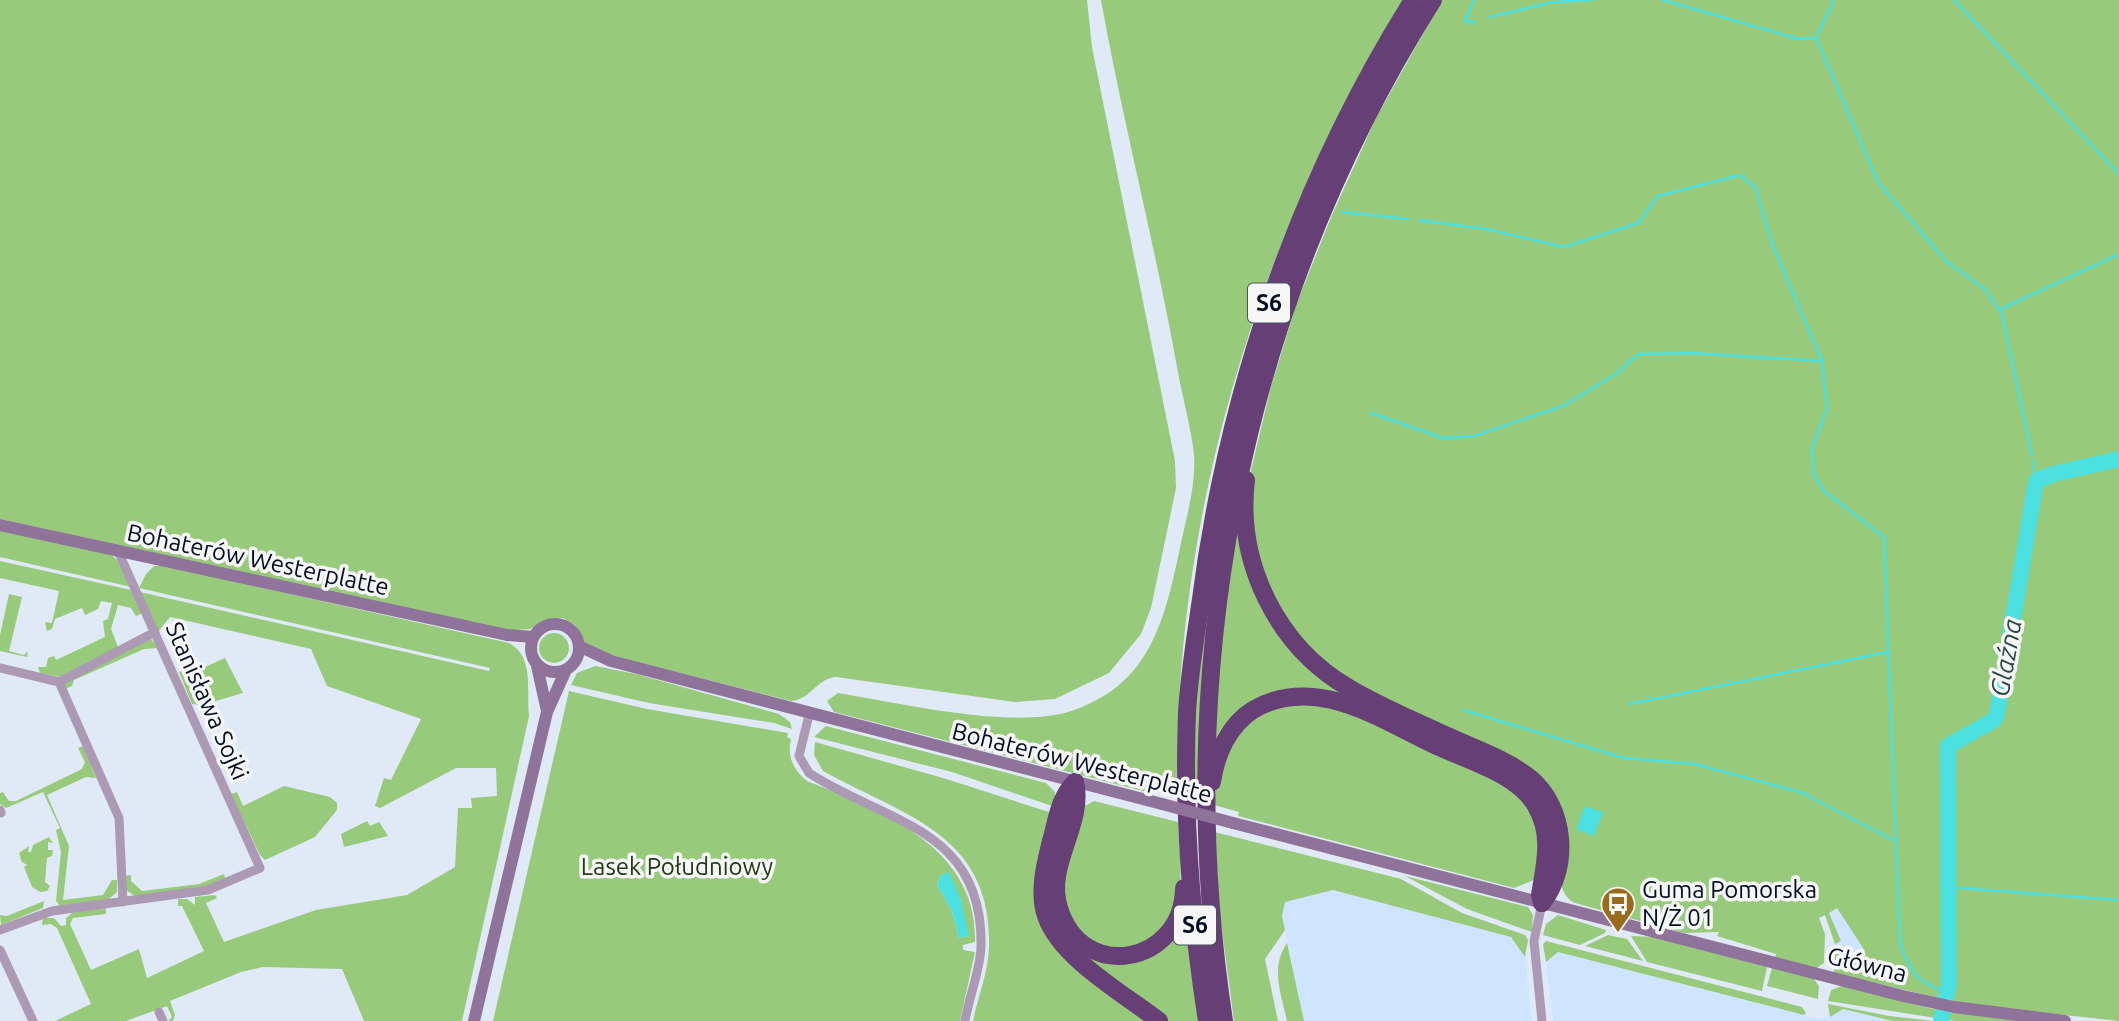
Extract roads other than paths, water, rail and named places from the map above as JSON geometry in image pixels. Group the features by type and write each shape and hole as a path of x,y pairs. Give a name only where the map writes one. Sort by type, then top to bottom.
{"highway":[{"name":"S6","path":"1207,1021 1187,829 1188,709 1196,631 1215,505 1240,397 1279,276 1307,204 1362,88 1413,0"},
{"name":"S6","path":"1224,1021 1209,908 1205,845 1206,711 1222,554 1255,401 1298,270 1321,211 1377,94 1433,0"},
{"path":"1255,401 1244,519 1252,567 1273,610 1305,653 1348,688 1519,770 1539,786 1554,808 1560,843 1552,891 1542,904"},
{"path":"1205,845 1212,778 1217,759 1230,732 1247,714 1281,698 1299,695 1322,697 1369,714 1516,784 1526,793 1536,805 1547,836 1540,895 1542,904"},
{"path":"1074,782 1078,796 1060,863 1056,897 1069,931 1089,949 1121,957 1141,953 1153,947 1173,928 1184,896 1187,829"},
{"path":"1074,782 1064,793 1043,877 1045,914 1061,945 1159,1021"}],"main road":[{"name":"Bohaterów Westerplatte","path":"0,525 531,642"},
{"path":"474,1021 547,712 565,672 575,662 579,646 572,631 559,624 544,626 531,642 547,712"},
{"name":"Bohaterów Westerplatte","path":"579,646 611,662 1542,904"},
{"name":"Bohaterów Westerplatte","path":"575,662 611,662"},
{"path":"537,666 554,673 565,672"},
{"name":"Główna","path":"1542,904 1937,1004 2065,1021"}],"street":[{"name":"Stanisława Sojki","path":"118,551 260,868 208,890 123,902"},
{"path":"0,668 59,682 155,632"},
{"path":"0,930 49,912 123,902 119,818 59,682"},
{"path":"809,715 799,756 809,773 916,826 937,841 965,877 978,915 981,946 965,1021"},
{"path":"1542,904 1534,941 1542,1021"},
{"path":"0,950 33,1021"}],"water":[{"path":"1585,806 1603,812 1594,836 1576,829"},
{"path":"949,872 961,899 969,936 959,938 952,911 937,885 941,875"}],"waterway":[{"path":"1474,0 1465,21 1475,22"},
{"path":"1490,17 1553,2 1592,0"},
{"path":"1663,0 1799,39 1815,38"},
{"path":"1834,0 1816,38 1878,182 1947,262 1985,289 2002,314 2032,456"},
{"path":"1954,0 2119,174"},
{"path":"1419,220 1486,229 1564,247 1638,223 1658,196 1740,175 1755,187 1773,246 1822,361"},
{"path":"1342,212 1408,219"},
{"path":"1999,310 2119,254"},
{"path":"1371,413 1443,438 1474,436 1563,406 1616,374 1638,354 1693,353 1822,361 1827,409 1812,448 1814,475 1824,491 1884,537 1900,944 1916,976 1948,993"},
{"name":"Glaźna","path":"1941,1021 1949,984 1948,746 1994,720 1997,714 2036,481 2053,474 2119,459"},
{"path":"2033,461 2036,481"},
{"path":"1629,704 1888,652"},
{"path":"1463,710 1624,758 1695,764 1803,793 1895,841"},
{"path":"1948,887 2119,900"}],"place":[{"name":"Guma Pomorska N/Ż 01","path":"1618,934"}],"park label":[{"name":"Lasek Południowy","path":"677,867"}]}
